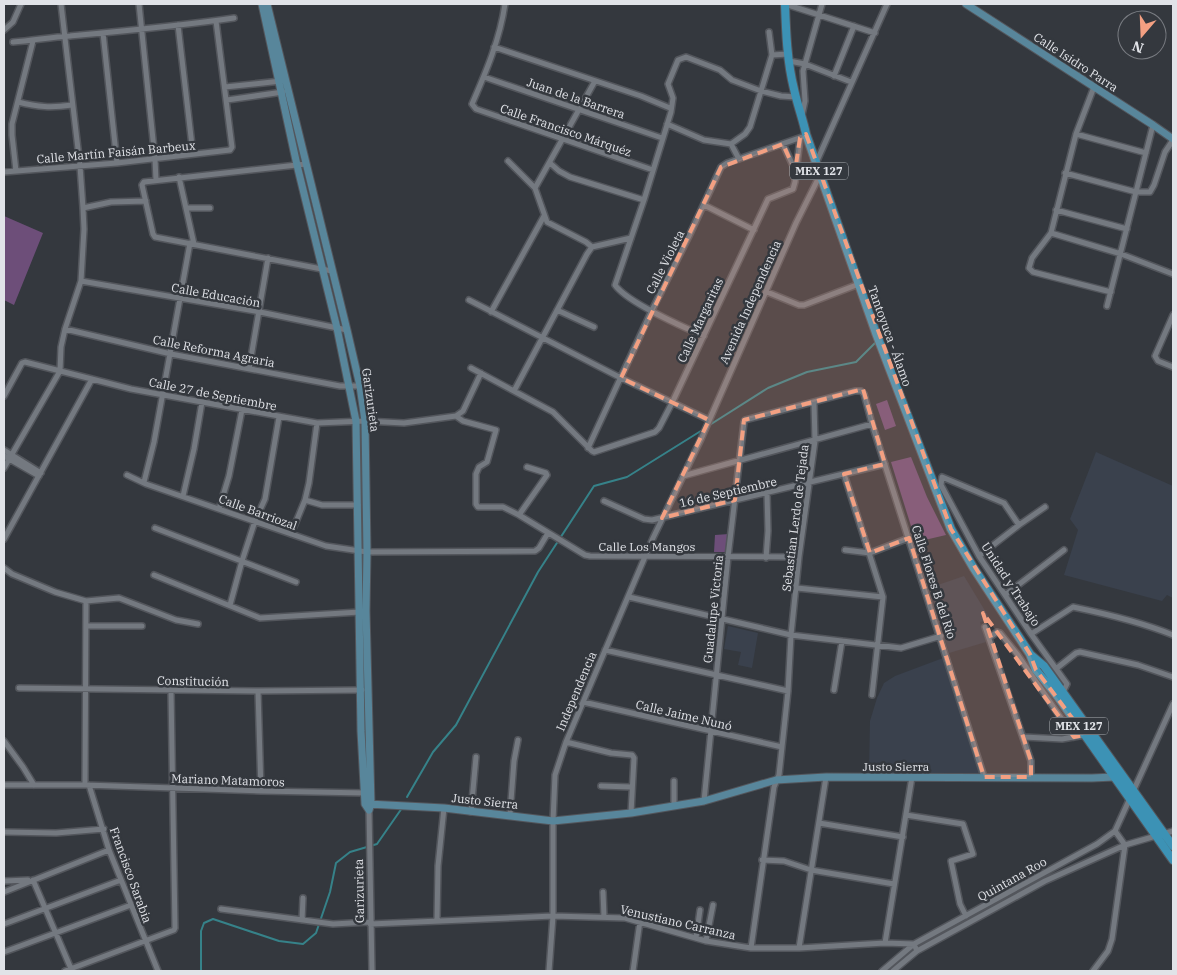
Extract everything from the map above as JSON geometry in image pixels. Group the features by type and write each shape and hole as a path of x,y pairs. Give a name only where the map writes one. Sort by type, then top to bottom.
{"main road":[{"name":"Garizurieta","path":"262,4 306,164 360,386 365,421 367,552 362,612"},
{"name":"Garizurieta","path":"267,4 283,81"},
{"name":"Tantoyuca - Álamo","path":"785,4 788,58 802,116 803,136 820,175 876,333 951,529 973,567 1030,654 1044,666 1060,695"},
{"name":"Calle Isidro Parra","path":"966,4 1153,125 1173,140"},
{"name":"Garizurieta","path":"286,92 297,164 324,270 356,421 358,551 362,612 368,806"},
{"name":"MEX 127","path":"1060,695 1131,794 1173,860"},
{"name":"Justo Sierra","path":"368,806 444,808 471,812 510,814 553,821 631,813 704,801 776,780 826,777 1031,777 1117,774"},
{"name":"MEX 127","path":"1131,794 1169,833 1173,846"}],"street":[{"path":"4,30 13,22 21,4"},
{"path":"4,468 60,371 61,347 65,329 81,281 84,229 80,166 61,4"},
{"path":"139,4 156,180"},
{"path":"484,78 502,26 505,4"},
{"path":"785,4 874,33"},
{"path":"802,116 805,101 803,70 822,4"},
{"path":"815,163 887,4"},
{"path":"13,42 33,42 37,39 234,18"},
{"path":"216,21 226,100 286,92"},
{"path":"178,25 193,154"},
{"path":"834,76 854,26"},
{"path":"667,124 704,140 731,144 745,134 750,127 772,55 769,32"},
{"path":"103,33 117,163"},
{"path":"16,171 12,124 33,42"},
{"path":"494,47 641,96 670,108"},
{"path":"772,55 788,58 851,82"},
{"path":"704,336 652,310 624,293 615,285 671,112 670,108 673,98 668,84 678,60 686,57 720,70 732,80 761,91 781,96 796,97"},
{"name":"Calle Francisco Márquéz","path":"484,78 472,104 476,109 653,170"},
{"name":"Juan de la Barrera","path":"484,78 662,138"},
{"path":"225,88 283,81"},
{"path":"535,188 595,81"},
{"path":"1094,87 1076,134 1051,233 1032,258 1029,268 1032,272 1111,292"},
{"name":"Calle Martín Faisán Barbeux","path":"4,172 117,163 230,150 232,147 226,100"},
{"path":"18,102 37,107 52,108 72,105"},
{"path":"1107,306 1153,125"},
{"path":"1076,134 1146,153"},
{"name":"Calle Violeta","path":"588,448 721,167 739,158 803,136"},
{"name":"Calle Margaritas","path":"588,448 594,452 655,432 659,428 768,199 793,189 803,136"},
{"path":"1065,173 1136,192 1150,192 1166,152 1173,140"},
{"path":"731,144 739,158"},
{"path":"783,144 795,171"},
{"path":"508,161 535,188 547,222 592,247"},
{"path":"550,163 570,177 644,200"},
{"path":"306,164 179,177 144,182 142,185 155,237 332,271"},
{"name":"Avenida Independencia","path":"701,438 796,223 820,175"},
{"path":"144,482 164,394 180,298 192,244 179,177"},
{"path":"83,208 111,202 146,201"},
{"path":"704,205 754,230"},
{"path":"186,208 210,208"},
{"path":"1056,210 1126,229"},
{"path":"491,312 544,216"},
{"path":"1051,233 1121,254 1173,274"},
{"path":"514,392 586,254 592,247 631,238"},
{"path":"249,369 268,258"},
{"name":"Calle Educación","path":"81,281 260,312 347,330"},
{"path":"767,292 799,305 804,305 859,284"},
{"path":"469,300 541,338 709,421"},
{"path":"558,310 594,327"},
{"path":"1173,316 1155,356 1158,361 1173,367"},
{"name":"Calle Reforma Agraria","path":"65,329 171,354 249,369 350,386 360,386"},
{"name":"Calle 27 de Septiembre","path":"4,396 22,363 25,362 131,389 317,423 356,421 404,423 456,416"},
{"path":"471,368 553,412 588,448"},
{"path":"456,416 463,411 481,373"},
{"path":"4,539 92,379"},
{"name":"Calle Flores B del Río","path":"814,403 855,391 861,391 864,394 984,777"},
{"path":"183,496 202,402"},
{"name":"Guadalupe Victoria","path":"704,801 728,557 745,420 814,403"},
{"name":"Sebastian Lerdo de Tejada","path":"776,780 782,747 788,691 791,636 799,557 815,441 814,403"},
{"path":"219,509 229,476 242,410"},
{"name":"Calle Los Mangos","path":"456,416 463,421 496,430 497,433 487,462 480,467 476,474 476,504 478,507 503,507 590,556 799,557"},
{"path":"230,605 255,521 265,499 279,417"},
{"path":"291,534 305,500 309,483 317,423"},
{"path":"683,476 872,424"},
{"name":"Independencia","path":"549,971 553,916 555,775 566,742 645,556 701,438"},
{"path":"4,450 11,457 40,474"},
{"path":"4,456 11,457"},
{"name":"16 de Septiembre","path":"604,501 644,519 662,518 885,464"},
{"path":"519,515 547,475 527,467"},
{"path":"844,474 883,597 872,695"},
{"name":"Calle Barriozal","path":"126,475 146,484 326,546 358,551 535,551 550,535"},
{"name":"Unidad y Trabajo","path":"1019,525 1004,503 942,477 941,485 979,556 1067,684 1060,695"},
{"path":"766,493 768,531 766,558"},
{"path":"305,500 322,506 358,505"},
{"path":"979,556 1045,507"},
{"path":"155,528 296,582"},
{"path":"846,550 870,552 909,538"},
{"path":"1005,594 1064,550"},
{"path":"4,568 12,574 55,592 86,601 119,598 176,620 198,624"},
{"path":"154,575 260,618 362,612"},
{"path":"796,588 883,597"},
{"path":"629,597 791,636 900,648 941,636"},
{"name":"Francisco Sarabia","path":"86,601 87,785 104,829 109,850 158,971"},
{"path":"1031,634 1073,607 1135,622 1173,635"},
{"path":"86,626 142,626"},
{"path":"985,627 1024,738 1031,761 1031,777"},
{"path":"989,638 997,632 1000,633 1017,654 1074,737"},
{"path":"834,690 842,641"},
{"path":"605,650 788,691"},
{"path":"1057,668 1080,652 1138,665 1173,678"},
{"name":"Constitución","path":"19,688 171,691 364,690"},
{"path":"33,880 69,971 174,930 171,691"},
{"path":"258,691 261,791"},
{"name":"Calle Jaime Nunó","path":"583,702 782,747"},
{"path":"1093,971 1108,951 1112,940 1125,845 1115,832 1173,705"},
{"path":"1024,738 1062,739 1089,734"},
{"path":"510,814 514,761 518,740"},
{"path":"4,741 34,785"},
{"path":"566,742 632,755 634,758 631,813"},
{"path":"471,812 476,757"},
{"path":"799,948 826,777"},
{"path":"885,943 912,777"},
{"path":"750,948 762,860 776,780"},
{"path":"674,781 674,806"},
{"name":"Mariano Matamoros","path":"4,785 87,785 368,793"},
{"path":"601,786 631,787"},
{"name":"Garizurieta","path":"368,806 372,971"},
{"path":"437,920 438,866 444,808"},
{"path":"906,815 963,824 973,852 951,861 960,904 966,916"},
{"path":"819,823 903,836"},
{"path":"4,832 56,833 104,829"},
{"name":"Quintana Roo","path":"882,971 914,944 1097,844 1115,832"},
{"name":"Quintana Roo","path":"892,971 917,951 1045,881 1125,845 1169,833"},
{"path":"4,892 109,850"},
{"path":"762,860 784,860 811,870 894,884"},
{"path":"4,881 33,880"},
{"path":"4,924 121,880"},
{"path":"603,892 604,917"},
{"path":"302,920 303,898"},
{"path":"4,952 131,905"},
{"path":"706,941 712,906"},
{"name":"Venustiano Carranza","path":"221,909 333,924 553,916 625,918 706,941 750,948 799,948 885,943 914,944"},
{"path":"696,938 700,910"},
{"path":"634,971 640,921"},
{"path":"914,944 917,951"}],"highlighted area":[{"path":"806,134 951,529 1030,654 1036,670 1085,735 1074,737 983,613 1031,761 1031,777 984,777 909,538 870,553 844,474 885,464 863,389 744,420 735,500 662,518 709,420 621,378 721,167 783,144 795,171 800,138"}],"shaded area":[{"path":"4,216 43,233 14,305 4,300"},
{"path":"887,400 896,426 885,430 876,404"},
{"path":"1096,452 1173,486 1173,598 1167,595 1162,601 1064,575 1078,530 1070,519"},
{"path":"911,457 927,497 946,535 916,542 891,462"},
{"path":"729,534 727,552 714,552 715,535"},
{"path":"964,576 990,619 980,622 986,642 949,653 929,588"},
{"path":"728,626 758,633 752,668 738,665 741,652 724,649"},
{"path":"943,658 980,774 869,773 870,721 884,683 895,676"}],"waterway":[{"path":"880,338 886,333"},
{"path":"708,426 768,388 807,372 856,362 877,341"},
{"path":"407,797 433,752 456,725 538,572 594,486 627,477 704,429"},
{"path":"201,971 201,931 204,923 213,919 279,941 303,944 316,933 330,892 336,863 350,852 377,844 402,808"}]}
